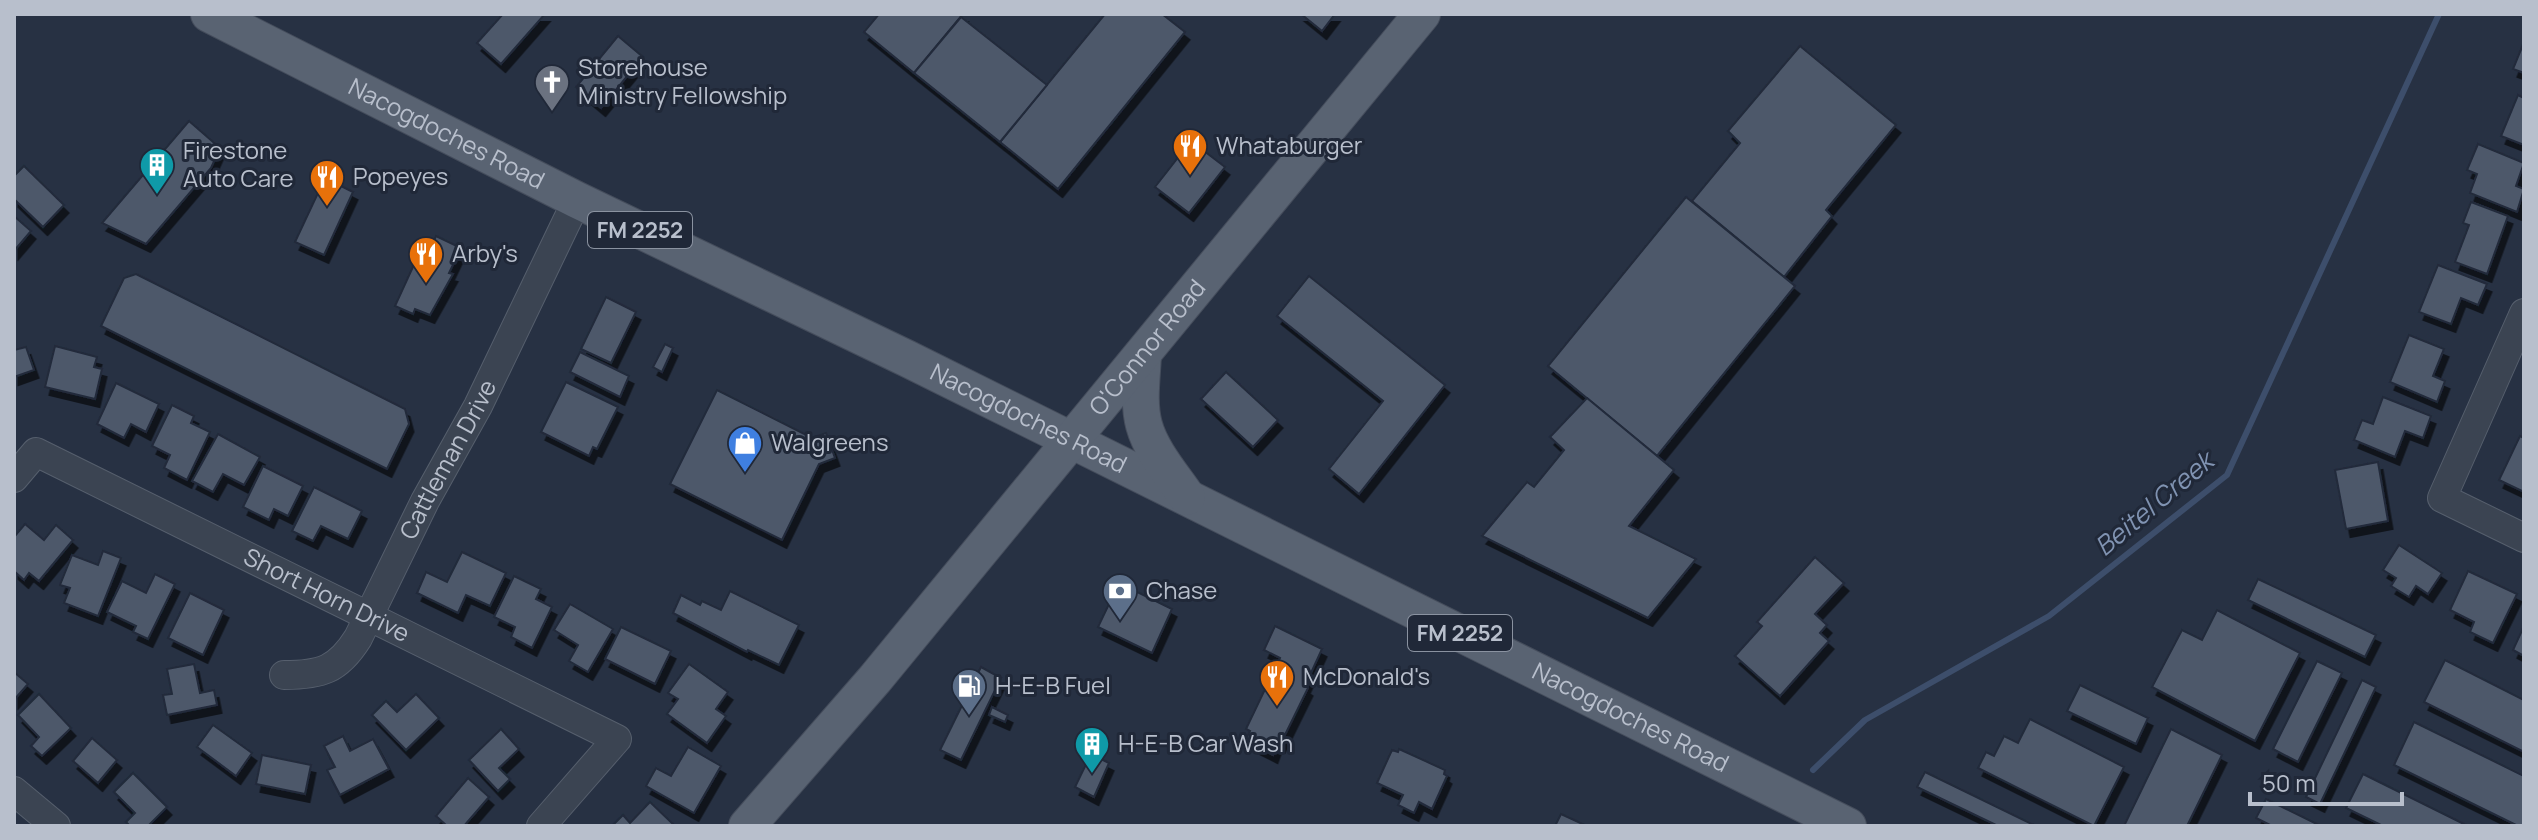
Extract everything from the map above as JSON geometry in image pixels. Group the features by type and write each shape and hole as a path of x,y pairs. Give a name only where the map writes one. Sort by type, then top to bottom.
{"main road":[{"name":"Nacogdoches Road","path":"209,14 577,200 1073,441 1848,826"},
{"name":"O'Connor Road","path":"747,826 875,679 1073,441 1422,14"},
{"path":"1143,355 1141,400 1144,427 1188,498"}],"street":[{"name":"Cattleman Drive","path":"284,675 325,671 347,656 425,501 478,406 577,200"},
{"path":"2524,313 2442,498 2524,538"},
{"name":"Short Horn Drive","path":"14,478 36,452 617,739 541,826"},
{"path":"14,791 56,826"}],"building":[{"path":"503,14 545,14 501,64 477,43"},
{"path":"879,14 963,14 914,73 864,32"},
{"path":"1105,14 1162,14 1185,32 1058,189 1000,142"},
{"path":"1301,14 1335,14 1322,31"},
{"path":"961,17 1047,85 1000,142 914,73"},
{"path":"618,36 643,57 601,108 576,87"},
{"path":"2524,42 2524,73 2513,69"},
{"path":"1800,46 1896,125 1826,210 1832,216 1784,277 1692,201 1740,143 1728,131"},
{"path":"2518,95 2524,98 2524,145 2501,136"},
{"name":"Firestone Auto Care","path":"189,121 220,148 211,168 146,244 102,223"},
{"name":"Whataburger","path":"1191,141 1225,167 1189,213 1155,187"},
{"path":"2478,144 2524,163 2516,186 2524,189 2517,212 2470,193 2477,174 2467,170"},
{"path":"24,166 64,205 43,227 14,199 14,176"},
{"path":"325,178 353,192 324,255 295,242"},
{"path":"1686,197 1795,286 1657,456 1548,366"},
{"path":"2471,202 2508,216 2487,274 2455,262 2469,225 2463,223"},
{"path":"14,216 31,231 14,251"},
{"name":"Arby's","path":"436,236 461,248 449,273 453,274 430,315 415,309 413,314 395,306 417,258 424,262"},
{"path":"2438,265 2487,284 2478,305 2461,298 2451,324 2419,312"},
{"path":"136,274 405,409 409,424 387,469 101,326 124,278"},
{"path":"1309,276 1445,385 1359,494 1329,469 1383,401 1277,316"},
{"path":"606,297 636,312 611,363 581,349"},
{"path":"2409,335 2444,349 2433,376 2445,381 2437,402 2390,382"},
{"path":"665,344 673,348 662,372 653,367"},
{"path":"55,346 97,357 94,367 102,369 95,399 45,387"},
{"path":"26,347 34,370 14,377 14,350"},
{"path":"580,352 629,376 620,397 570,372"},
{"path":"1226,372 1278,420 1253,447 1201,399"},
{"path":"566,382 618,407 597,449 593,447 589,456 541,432"},
{"path":"116,383 159,404 146,432 131,424 124,438 97,424"},
{"name":"Walgreens","path":"717,390 812,438 826,433 835,458 819,464 782,540 670,484"},
{"path":"2383,397 2431,416 2423,438 2405,431 2395,457 2354,440 2362,420 2373,424"},
{"path":"1587,398 1674,470 1629,526 1696,559 1648,618 1482,536 1527,482 1534,487 1564,450 1550,437"},
{"path":"172,405 194,416 191,423 210,432 187,480 164,468 170,455 152,446"},
{"path":"218,434 260,457 244,485 223,474 213,492 192,481"},
{"path":"2520,436 2524,438 2524,492 2499,480"},
{"path":"2378,462 2388,521 2346,529 2335,470"},
{"path":"263,466 303,486 288,516 274,509 269,520 243,507"},
{"path":"314,487 362,511 348,539 321,526 313,541 292,531"},
{"path":"25,524 44,540 56,525 73,540 39,581 29,573 24,580 14,571 14,537"},
{"path":"2399,545 2442,573 2428,594 2416,586 2409,597 2391,586 2396,578 2383,570"},
{"path":"103,551 121,558 98,616 64,603 70,588 60,585 72,555 98,565"},
{"path":"462,552 506,573 490,606 466,595 458,613 417,593 426,572 447,582"},
{"path":"1815,557 1844,583 1815,614 1827,625 1820,633 1829,641 1780,696 1735,656 1762,626 1757,622"},
{"path":"2468,571 2517,594 2493,643 2470,632 2474,622 2450,610"},
{"path":"155,574 175,584 148,639 133,632 136,626 107,612 122,581 146,593"},
{"path":"514,576 541,589 536,599 552,607 532,648 511,637 515,627 494,617"},
{"path":"2258,579 2376,635 2365,657 2248,600"},
{"path":"1119,583 1172,609 1152,653 1098,627"},
{"path":"730,591 799,625 779,665 747,652 673,613 681,595 700,605 702,601 721,610"},
{"path":"190,593 224,610 203,655 168,638"},
{"path":"570,604 613,629 588,672 569,661 578,645 554,630"},
{"path":"2217,610 2300,653 2255,741 2152,687 2182,630 2202,640"},
{"name":"McDonald's","path":"1275,626 1322,649 1305,686 1308,688 1273,755 1245,741 1250,731 1246,729 1280,658 1264,650"},
{"path":"2524,626 2524,656 2513,650"},
{"path":"621,627 671,651 655,684 605,659"},
{"path":"2445,660 2524,700 2524,752 2424,702"},
{"path":"2317,661 2342,673 2298,762 2273,749"},
{"path":"194,664 200,693 214,690 217,705 167,715 163,695 172,694 167,669"},
{"path":"689,664 728,692 716,709 726,716 707,743 667,714 678,699 668,693"},
{"name":"H-E-B Fuel","path":"981,667 1001,678 961,760 940,750"},
{"path":"14,672 28,684 14,700"},
{"path":"2362,680 2376,687 2320,804 2306,797"},
{"path":"2080,685 2148,718 2136,744 2067,711"},
{"path":"39,694 71,728 42,756 31,746 39,737 18,715"},
{"path":"416,694 439,718 406,750 372,715 386,701 397,712"},
{"path":"992,707 1008,715 1005,722 989,715"},
{"path":"2030,719 2124,767 2094,826 1978,768 1986,752 1994,756 2004,736 2018,743"},
{"path":"2414,722 2524,776 2524,826 2518,826 2394,765"},
{"path":"213,725 252,753 236,776 197,747"},
{"path":"501,729 519,749 499,768 510,779 498,791 469,760"},
{"path":"2171,729 2222,755 2187,826 2124,826"},
{"path":"343,736 350,751 373,739 389,769 340,795 327,770 335,767 324,746"},
{"path":"92,738 117,760 98,783 73,761"},
{"path":"688,747 721,766 694,813 646,786 656,768 671,776"},
{"path":"1399,749 1445,770 1447,776 1432,809 1419,802 1414,813 1398,805 1403,795 1377,783 1392,750 1398,752"},
{"name":"H-E-B Car Wash","path":"1091,754 1109,763 1094,797 1075,787"},
{"path":"262,755 311,765 305,794 256,784"},
{"path":"1925,772 2036,826 1998,826 1917,787"},
{"path":"133,773 167,807 148,826 130,826 126,822 135,813 114,792"},
{"path":"2363,774 2468,826 2383,826 2346,808"},
{"path":"468,778 489,797 464,826 447,826 436,816"},
{"path":"2266,799 2321,826 2272,826 2256,818"},
{"path":"650,802 675,826 612,826 623,815 630,823"},
{"path":"1561,814 1587,826 1555,826"}],"waterway":[{"name":"Beitel Creek","path":"1813,770 1865,720 2049,616 2227,475 2439,14"}],"place":[{"name":"Storehouse Ministry Fellowship","path":"552,113"},
{"name":"Whataburger","path":"1190,177"},
{"name":"Firestone Auto Care","path":"157,196"},
{"name":"Popeyes","path":"327,208"},
{"name":"Arby's","path":"426,285"},
{"name":"Walgreens","path":"745,474"},
{"name":"Chase","path":"1120,622"},
{"name":"McDonald's","path":"1277,708"},
{"name":"H-E-B Fuel","path":"969,717"},
{"name":"H-E-B Car Wash","path":"1092,775"}]}
